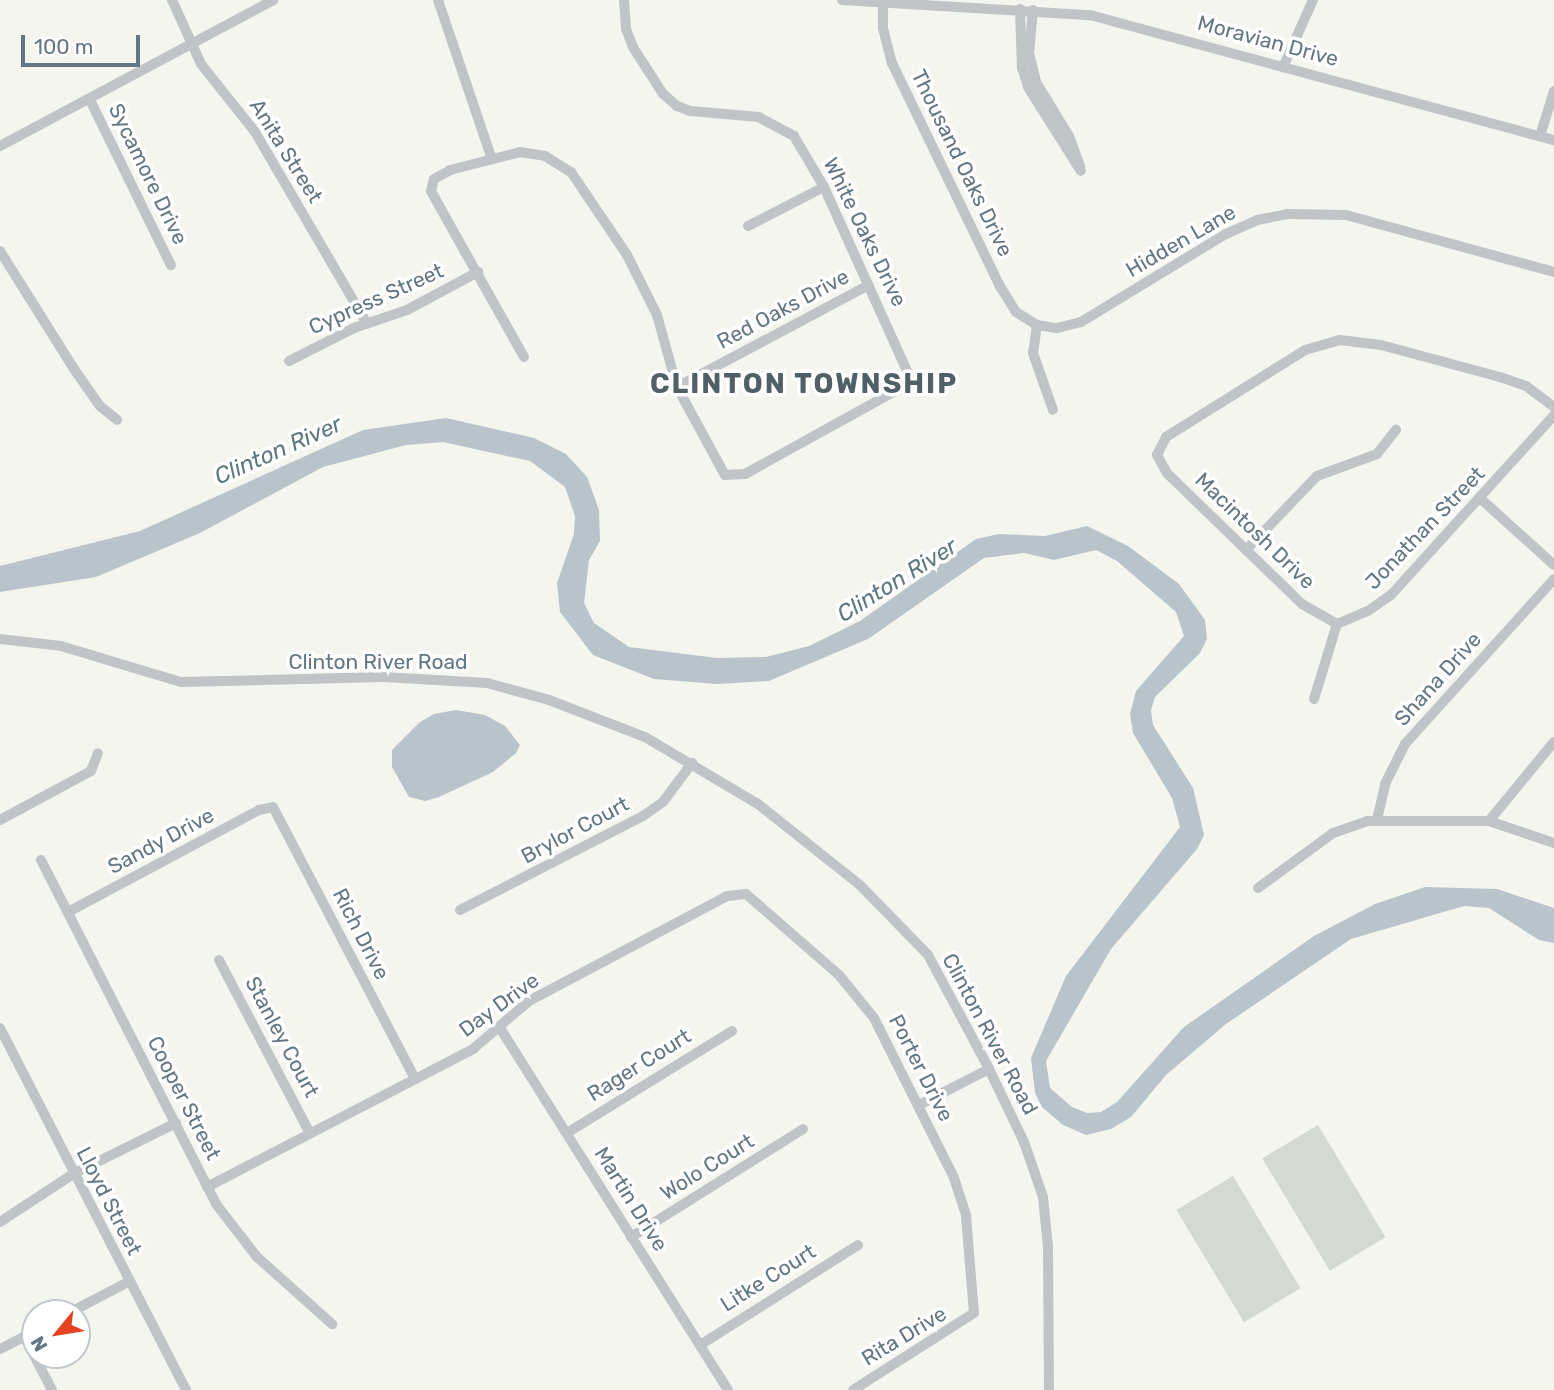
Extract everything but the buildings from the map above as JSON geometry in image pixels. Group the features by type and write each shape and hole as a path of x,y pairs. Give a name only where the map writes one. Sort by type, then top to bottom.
{"street":[{"name":"Anita Street","path":"172,0 208,74 255,132 367,324"},
{"path":"0,146 274,0"},
{"path":"438,0 491,157"},
{"name":"White Oaks Drive","path":"624,0 629,38 669,100 690,111 759,117 782,126 799,142 824,187 912,375 911,384 745,474 729,478 718,468 677,387"},
{"name":"Moravian Drive","path":"842,0 977,3 1135,24 1554,140"},
{"path":"1284,65 1313,0"},
{"name":"Thousand Oaks Drive","path":"883,2 883,28 892,62 1004,295 1016,312 1037,325"},
{"path":"1020,9 1025,42"},
{"path":"1033,10 1022,68 1058,128"},
{"path":"1539,136 1554,91"},
{"name":"Sycamore Drive","path":"90,100 171,265"},
{"path":"524,356 478,272 438,207 431,185 439,175 491,157 538,154 558,162 578,180 643,284 657,315 677,387"},
{"path":"748,226 824,187"},
{"name":"Hidden Lane","path":"1037,325 1057,328 1081,322 1226,234 1277,215 1346,215 1554,272"},
{"path":"0,251 74,369 117,420"},
{"name":"Cypress Street","path":"289,361 367,324 407,310 478,272"},
{"name":"Red Oaks Drive","path":"677,387 869,285"},
{"path":"1037,325 1033,354 1053,410"},
{"name":"Macintosh Drive","path":"1337,624 1302,604 1167,472 1157,455 1166,437 1286,361 1332,341 1381,345 1500,377 1526,386 1554,407"},
{"name":"Jonathan Street","path":"1337,624 1382,603 1480,499 1554,415"},
{"path":"1246,550 1317,476 1370,458 1396,430"},
{"path":"1480,499 1554,565"},
{"name":"Shana Drive","path":"1377,820 1385,784 1405,744 1554,579"},
{"path":"1314,699 1337,624"},
{"name":"Clinton River Road","path":"0,639 61,646 181,682 395,677 487,683 621,727 692,762 778,818 886,909 936,966 1024,1142 1043,1197 1049,1390"},
{"path":"1489,821 1554,742"},
{"path":"0,820 91,771 98,752"},
{"name":"Brylor Court","path":"460,910 643,816 663,802 692,762"},
{"name":"Sandy Drive","path":"68,912 259,810 273,807"},
{"name":"Rich Drive","path":"273,807 415,1079"},
{"path":"1258,888 1333,833 1377,820 1489,821 1554,843"},
{"name":"Cooper Street","path":"41,860 207,1187 244,1243 332,1324"},
{"name":"Day Drive","path":"207,1187 473,1049 529,1001 739,892"},
{"name":"Porter Drive","path":"739,892 752,898 854,992 874,1018 919,1105 963,1201 974,1313"},
{"name":"Stanley Court","path":"219,960 310,1133"},
{"name":"Lloyd Street","path":"0,1028 128,1282 186,1390"},
{"name":"Martin Drive","path":"500,1028 728,1390"},
{"name":"Rager Court","path":"567,1133 732,1031"},
{"path":"919,1105 989,1069"},
{"path":"0,1222 73,1174 176,1123"},
{"name":"Wolo Court","path":"631,1237 803,1129"},
{"name":"Litke Court","path":"700,1345 858,1245"},
{"path":"91,1301 128,1282"},
{"name":"Rita Drive","path":"853,1390 974,1313"},
{"path":"0,1349 21,1338"},
{"path":"41,1369 52,1390"}],"shaded area":[{"path":"446,418 534,438 566,454 587,477 599,510 600,541 589,560 584,603 594,623 629,647 717,658 766,657 809,646 860,621 976,539 999,534 1045,536 1087,526 1128,546 1179,584 1205,620 1207,639 1200,653 1155,697 1151,710 1153,725 1193,788 1204,835 1197,849 1111,949 1046,1061 1050,1088 1072,1107 1087,1113 1101,1112 1117,1102 1184,1027 1314,936 1375,904 1425,887 1497,889 1554,908 1554,943 1539,940 1489,908 1464,906 1351,939 1226,1024 1166,1075 1131,1117 1111,1129 1086,1135 1063,1125 1042,1107 1035,1093 1031,1058 1066,976 1180,827 1172,798 1133,733 1130,714 1136,691 1184,636 1176,612 1117,561 1096,550 1054,560 1024,553 984,558 868,639 769,681 717,684 654,679 593,655 560,612 557,583 574,534 575,516 565,487 530,461 443,442 406,445 323,467 200,533 96,577 0,592 0,566 140,531 363,430"},
{"path":"456,710 485,715 505,726 520,745 516,753 493,772 439,797 425,801 409,797 392,767 392,750 420,722 434,714"},
{"path":"1318,1125 1385,1237 1330,1271 1262,1158"},
{"path":"1233,1176 1300,1288 1244,1322 1176,1210"}],"district":[{"name":"CLINTON TOWNSHIP","path":"804,384"}],"water label":[{"name":"Clinton River","path":"278,450"},
{"name":"Clinton River","path":"897,580"}]}
